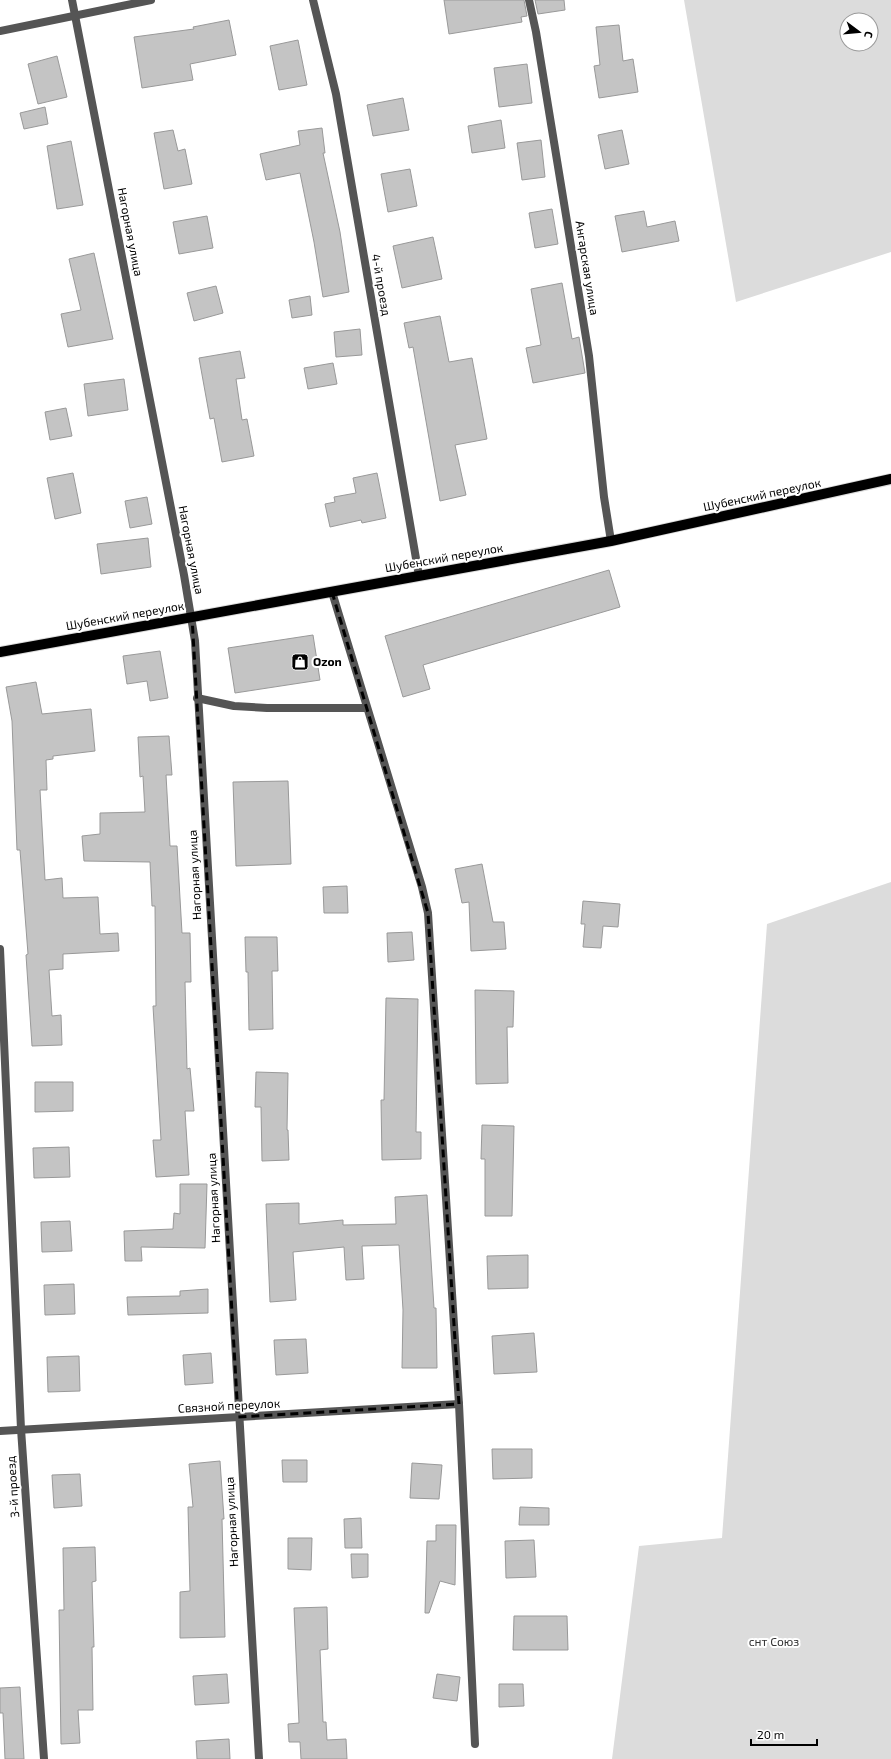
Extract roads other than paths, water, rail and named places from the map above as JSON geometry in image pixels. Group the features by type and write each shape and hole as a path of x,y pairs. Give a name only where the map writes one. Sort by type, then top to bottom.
{"main road":[{"name":"Шубенский переулок","path":"0,652 611,541 891,479"}],"street":[{"name":"Нагорная улица","path":"72,0 192,617 195,640 197,698 238,1417 259,1759"},
{"path":"0,32 150,0"},
{"name":"4-й проезд","path":"312,0 336,94 419,576"},
{"name":"Ангарская улица","path":"529,0 537,40 589,356 604,497 611,541"},
{"path":"332,592 366,708 422,887 428,913 459,1404 475,1744"},
{"path":"197,698 234,706 267,708 366,708"},
{"name":"3-й проезд","path":"0,949 21,1429 44,1759"},
{"name":"Связной переулок","path":"0,1431 459,1404"}],"place":[{"name":"Ozon","path":"300,662"}],"park label":[{"name":"снт Союз","path":"774,1642"}]}
